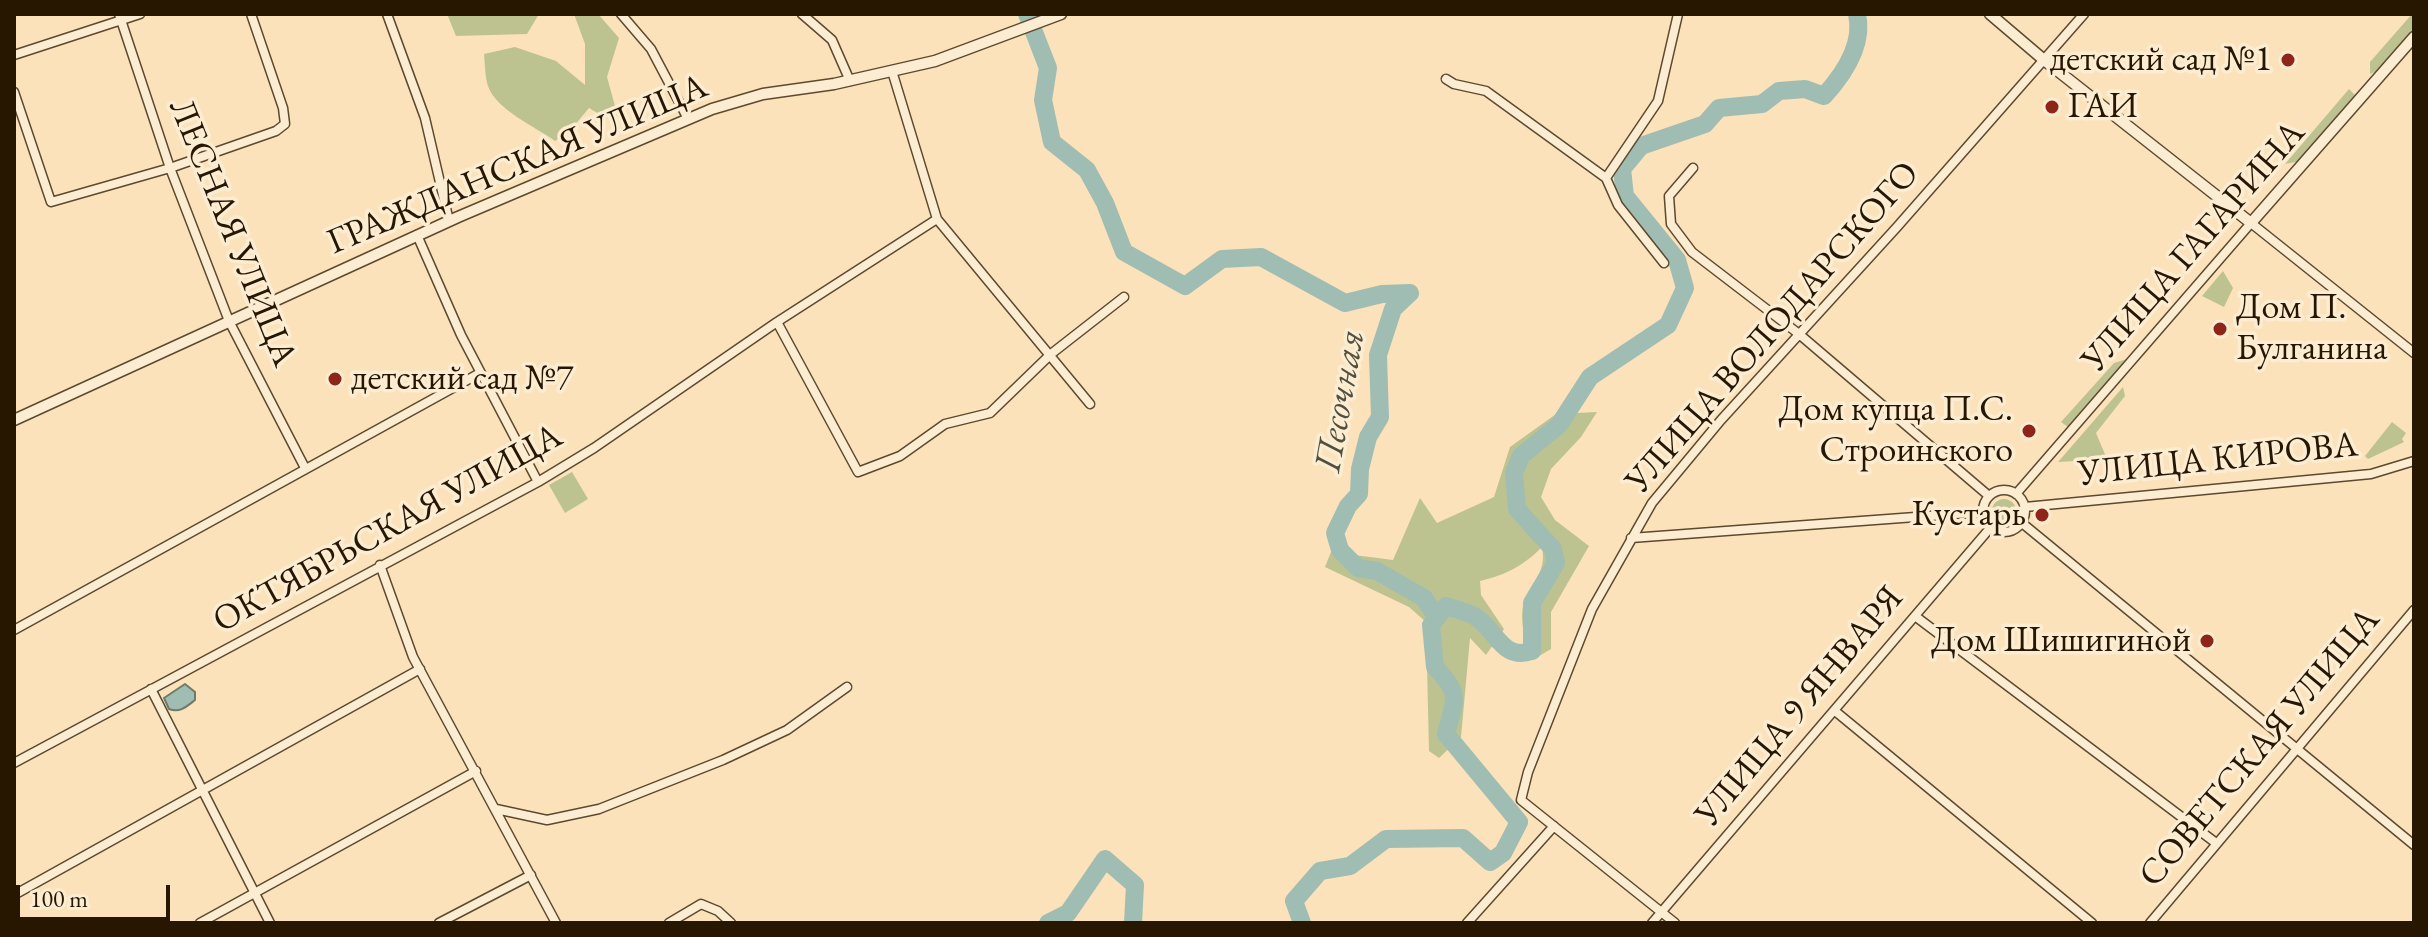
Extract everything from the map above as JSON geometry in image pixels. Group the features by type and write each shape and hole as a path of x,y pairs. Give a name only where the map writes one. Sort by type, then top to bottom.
{"street":[{"path":"14,55 120,17 140,14"},
{"path":"14,92 51,202 170,168 276,131 285,124 283,108 251,14"},
{"path":"387,14 425,118 449,221"},
{"path":"621,14 651,49 688,119"},
{"path":"802,14 832,40 850,81"},
{"name":"ГРАЖДАНСКАЯ УЛИЦА","path":"15,417 417,235 688,119 763,94 850,81 935,61 1061,14"},
{"path":"1606,178 1658,101 1678,14"},
{"path":"1990,14 2414,353"},
{"name":"УЛИЦА ВОЛОДАРСКОГО","path":"1554,826 1521,800 1528,772 1592,609 1652,503 1721,420 2084,14"},
{"name":"ЛЕСНАЯ УЛИЦА","path":"120,17 170,168 229,321 305,468"},
{"name":"УЛИЦА ГАГАРИНА","path":"2016,494 2414,37"},
{"path":"892,71 937,219 1090,404"},
{"path":"1446,79 1486,91 1606,178 1618,205 1664,263"},
{"path":"1693,168 1669,196 1671,224 1692,252 1799,334 1989,496"},
{"name":"ОКТЯБРЬСКАЯ УЛИЦА","path":"14,763 538,482 594,448 777,322 937,219"},
{"path":"417,235 480,373 538,482"},
{"path":"777,322 858,472 900,456 945,424 990,413 1051,354 1124,297"},
{"path":"14,630 480,373"},
{"name":"УЛИЦА КИРОВА","path":"2025,507 2371,474 2414,461"},
{"path":"2005,490 2016,494 2025,507 2022,523 2011,531 1997,531 1991,527 1983,512 1989,496 2005,490"},
{"path":"1631,538 1983,512"},
{"path":"2022,523 2414,845"},
{"name":"УЛИЦА 9 ЯНВАРЯ","path":"1652,923 1991,527"},
{"path":"380,565 420,669 556,923"},
{"name":"СОВЕТСКАЯ УЛИЦА","path":"2150,923 2414,610"},
{"path":"1915,616 2216,843"},
{"path":"14,895 420,669"},
{"path":"496,809 547,820 599,809 723,760 787,730 847,687"},
{"path":"151,689 270,923"},
{"path":"1835,711 2092,923"},
{"path":"200,923 476,771"},
{"path":"1467,923 1554,826 1675,923"},
{"path":"439,923 531,875"},
{"path":"669,923 701,904 718,911 731,923"}],"green space":[{"path":"447,14 539,14 527,34 456,36"},
{"path":"574,14 598,14 619,38 607,77 618,117 604,117 589,108 569,132 555,141 508,110 492,95 487,82 484,54 515,47 556,61 585,85 585,44"},
{"path":"2412,14 2414,29 2377,71 2370,74 2370,62"},
{"path":"2349,89 2355,95 2300,161 2285,164"},
{"path":"2223,271 2233,288 2224,307 2202,296"},
{"path":"2127,359 2068,427 2061,422 2114,363"},
{"path":"2123,387 2125,396 2096,433 2107,459 2058,462"},
{"path":"1597,412 1581,437 1551,469 1541,497 1555,520 1589,546 1551,612 1551,649 1532,660 1522,623 1524,602 1542,563 1542,547 1514,569 1480,581 1481,595 1504,629 1486,655 1470,638 1461,737 1439,758 1429,751 1426,622 1409,607 1325,567 1331,552 1393,560 1420,498 1437,523 1494,497 1510,447 1556,414"},
{"path":"2392,422 2406,433 2402,439 2404,442 2368,459 2365,456"},
{"path":"572,472 588,499 565,513 549,485"},
{"path":"2004,499 2015,506 2016,511 2009,522 2004,523 1993,516 1992,511 1999,500"}],"water":[{"path":"185,684 195,692 195,700 180,710 169,709 164,698"}],"waterway":[{"name":"Песочная","path":"1027,14 1048,68 1043,100 1052,142 1087,170 1105,203 1124,252 1185,286 1222,259 1261,257 1345,303 1382,294 1410,293 1393,309 1378,355 1380,417 1368,437 1360,469 1359,494 1348,506 1335,533 1340,550 1358,568 1377,571 1424,598 1437,618"},
{"path":"1302,923 1294,901 1320,871 1350,866 1386,839 1463,838 1490,862 1503,853 1519,822 1446,734 1454,698 1449,684 1435,667 1431,625 1446,606 1476,617 1514,652 1532,651 1532,603 1556,563 1553,549 1517,509 1514,473 1521,456 1559,425 1590,377 1668,325 1685,288 1677,260 1625,196 1622,169 1641,146 1705,124 1719,108 1762,104 1779,91 1805,89 1824,96 1851,58 1858,36 1857,14"},
{"path":"1048,923 1068,913 1105,859 1135,885 1133,923"}],"place":[{"name":"детский сад №1","path":"2288,60"},
{"name":"ГАИ","path":"2052,107"},
{"name":"Дом П. Булганина","path":"2220,329"},
{"name":"детский сад №7","path":"335,379"},
{"name":"Дом купца П.С. Строинского","path":"2029,431"},
{"name":"Кустарь","path":"2042,515"},
{"name":"Дом Шишигиной","path":"2207,641"}]}
